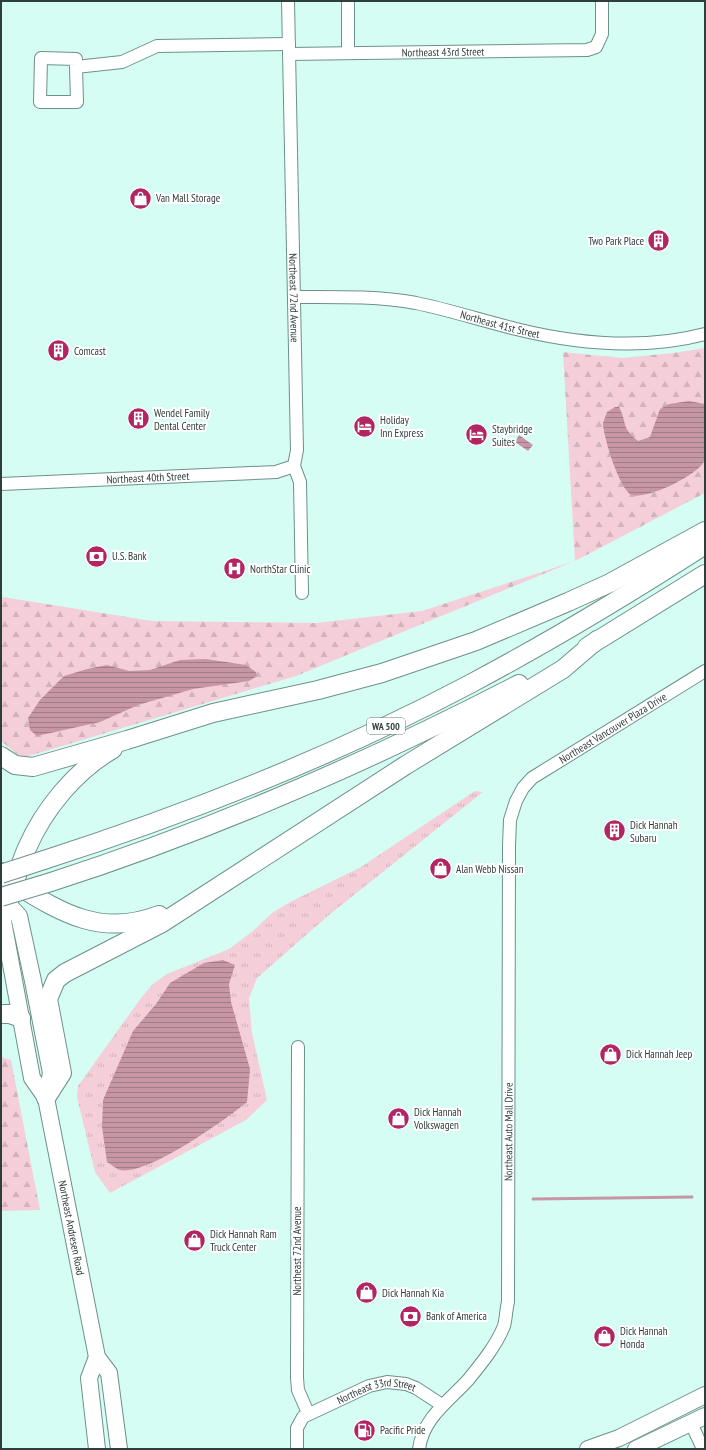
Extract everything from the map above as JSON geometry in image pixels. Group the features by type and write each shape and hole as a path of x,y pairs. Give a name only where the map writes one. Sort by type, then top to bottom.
{"highway":[{"path":"1,756 15,766 33,767 213,713 318,690 382,673 469,643 568,602 610,583 705,531"},
{"name":"WA 500","path":"4,876 44,860 188,811 370,733 469,685 552,639 705,544"},
{"name":"WA 500","path":"3,900 50,882 176,839 350,767 505,691 597,640 705,574"},
{"path":"46,1098 62,1073 48,999 56,980 80,964 162,923 198,898 406,766 563,669 597,640"},
{"path":"3,900 4,876 27,848 54,802 93,763 127,740"},
{"path":"4,876 71,916 104,924 120,924 147,919 198,898"},
{"path":"1,1014 10,1014 21,1018"}],"main road":[{"name":"Northeast Andresen Road","path":"3,900 3,921 32,1078 46,1098"},
{"name":"Northeast Andresen Road","path":"3,900 19,916 51,1073 46,1098 97,1357 109,1373 118,1449"},
{"path":"97,1357 89,1378 97,1449"},
{"path":"588,1449 619,1438 705,1395"},
{"path":"698,1420 690,1417 692,1413 705,1406"},
{"path":"636,1449 698,1420"}],"street":[{"name":"Northeast 72nd Avenue","path":"288,1 296,296 297,450 294,466 300,482 302,593"},
{"path":"348,1 348,52"},
{"name":"Northeast 43rd Street","path":"76,67 122,62 157,46 348,52 587,50 596,47 602,34 602,1"},
{"path":"40,58 76,59 76,67 77,102 40,102 40,58"},
{"name":"Northeast 41st Street","path":"296,296 360,297 416,303 557,338 598,343 661,341 705,334"},
{"name":"Northeast 40th Street","path":"1,484 276,472 294,466"},
{"name":"Northeast Vancouver Plaza Drive","path":"523,788 547,768 705,671"},
{"name":"Northeast Auto Mall Drive","path":"419,1449 426,1427 442,1405 467,1380 491,1350 504,1326 509,1294 509,846 510,820 523,788"},
{"name":"Northeast 72nd Avenue","path":"298,1047 297,1378 298,1390 308,1414"},
{"name":"Northeast 33rd Street","path":"308,1414 369,1386 386,1382 406,1384 416,1388 442,1405"},
{"path":"296,1449 298,1425 308,1414"},
{"path":"698,1420 703,1449"}],"green space":[{"path":"705,348 705,493 575,561 563,352 622,358"},
{"path":"575,561 296,676 22,758 1,741 1,601 3,597 152,621 316,623 422,611"},
{"path":"475,791 483,792 329,915 257,978 249,998 252,1033 267,1100 246,1120 110,1193 95,1172 77,1097 78,1086 141,998 153,984 167,974 229,949 253,931 272,913 290,902 361,867"},
{"path":"1,1057 11,1060 40,1210 1,1211"}],"shaded area":[{"path":"689,401 705,404 705,459 702,465 684,478 660,490 639,496 632,495 622,484 609,450 603,423 607,412 615,407 619,407 626,428 638,441 650,437 660,409 669,404"},
{"path":"519,435 533,445 528,451 515,442"},
{"path":"206,659 246,665 256,672 257,676 249,681 193,689 138,705 100,722 37,736 30,730 28,718 40,700 64,676 107,665 129,671 150,670 180,660"},
{"path":"223,960 235,965 229,984 231,1002 250,1069 247,1102 204,1133 166,1156 132,1170 120,1170 107,1162 102,1127 103,1100 133,1031 156,1004 170,983 204,963"}],"waterway":[{"path":"533,1199 692,1197"}],"place":[{"name":"Van Mall Storage","path":"140,198"},
{"name":"Two Park Place","path":"659,241"},
{"name":"Comcast","path":"58,351"},
{"name":"Wendel Family Dental Center","path":"139,419"},
{"name":"Holiday Inn Express","path":"365,426"},
{"name":"Staybridge Suites","path":"476,435"},
{"name":"U.S. Bank","path":"97,556"},
{"name":"NorthStar Clinic","path":"234,569"},
{"name":"Dick Hannah Subaru","path":"614,831"},
{"name":"Alan Webb Nissan","path":"441,869"},
{"name":"Dick Hannah Jeep","path":"610,1054"},
{"name":"Dick Hannah Volkswagen","path":"398,1118"},
{"name":"Dick Hannah Ram Truck Center","path":"195,1240"},
{"name":"Dick Hannah Kia","path":"367,1293"},
{"name":"Bank of America","path":"410,1316"},
{"name":"Dick Hannah Honda","path":"604,1337"},
{"name":"Pacific Pride","path":"364,1430"}]}
